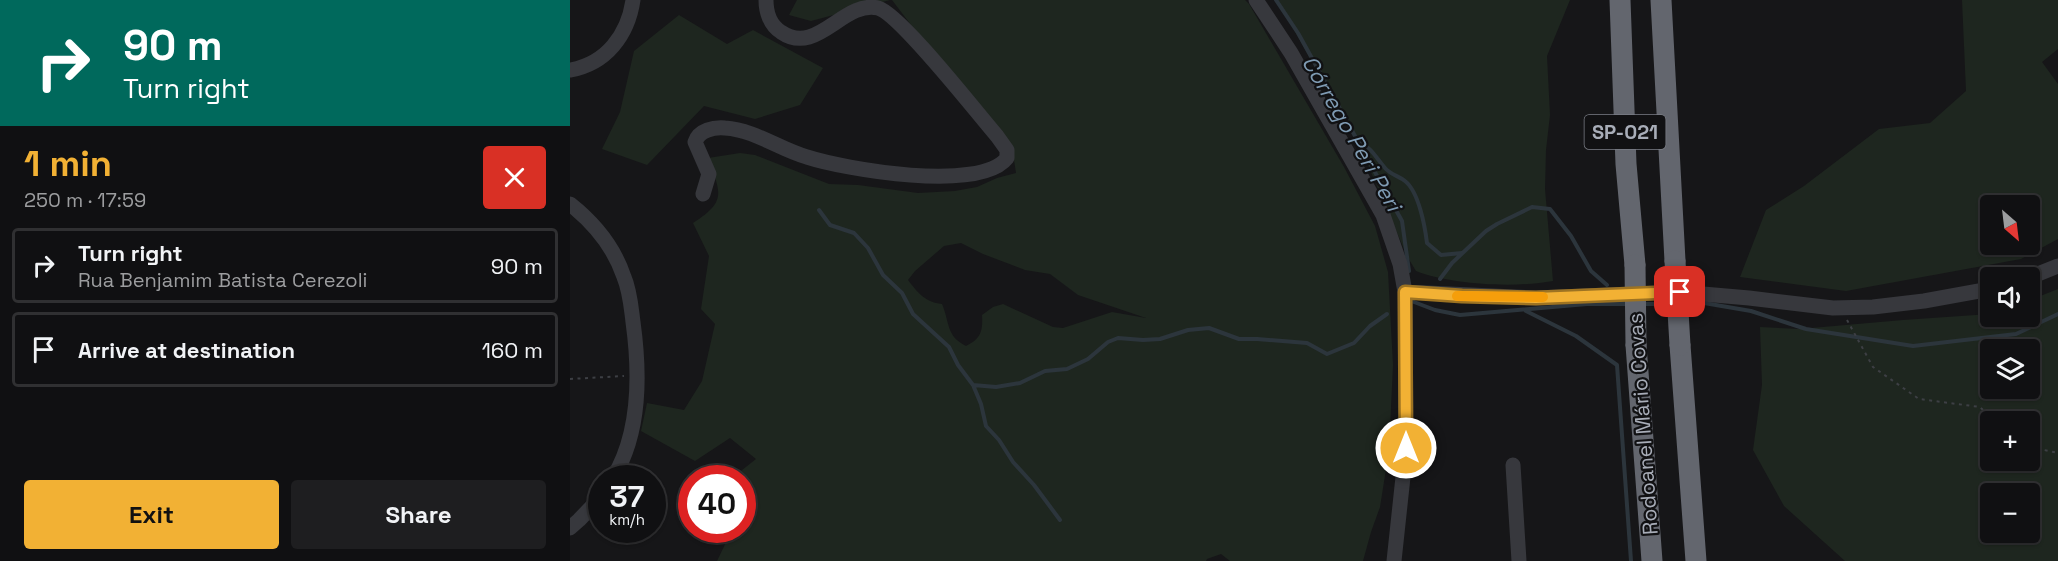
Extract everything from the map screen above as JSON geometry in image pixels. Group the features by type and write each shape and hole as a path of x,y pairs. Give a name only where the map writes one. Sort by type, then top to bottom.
{"highway":[{"name":"Rodoanel Mário Covas","path":"1620,0 1626,164 1635,265 1636,345 1652,561"},
{"name":"Rodoanel Mário Covas","path":"1661,0 1680,345 1696,561"}],"street":[{"path":"570,70 593,64 613,47 627,25 633,0"},
{"path":"703,194 709,174 694,142 700,133 715,127 743,131 806,157 844,166 915,176 975,175 995,167 1006,158 1006,150 997,136 918,42 881,9 859,10 817,34 806,39 798,39 789,37 771,22 766,0"},
{"path":"1256,0 1291,53 1383,214 1397,255 1405,292 1406,448 1394,561"},
{"path":"570,204 602,234 624,275 629,294 638,376 630,433 619,465"},
{"path":"2040,274 2058,267"},
{"path":"1405,292 1536,298 1680,292 1841,308 1872,307 1980,291"},
{"path":"1513,465 1519,561"},
{"path":"570,528 588,511"}],"path":[{"path":"1841,308 1873,368 1919,399 1980,407 1984,411"},
{"path":"570,379 638,376"},
{"path":"2040,449 2058,453"}],"shaded area":[{"path":"797,0 890,0 811,21 789,15"},
{"path":"892,0 1245,0 1249,4 1344,167 1375,226 1388,272 1393,365 1389,450 1380,507 1363,561 1230,561 1221,554 1206,561 717,561 726,543 756,543 756,465 748,465 756,459 730,438 695,461 641,431 647,403 684,410 702,381 715,324 701,309 709,256 693,223 712,208 718,195 716,179 708,158 740,153 755,155 829,184 858,185 918,193 977,187 1016,173 1014,160","holes":["961,243 1025,270 1050,274 1078,295 1146,318 1112,312 1063,328 1053,327 1003,304 993,307 982,315 980,334 966,346 952,333 942,304 922,296 908,280 944,246"]},
{"path":"1277,0 1570,0 1547,56 1550,115 1545,189 1553,281 1484,284 1431,276 1416,271 1407,256 1358,142"},
{"path":"1962,0 2058,0 2058,49 2042,62 2058,84 2058,239 2040,249 2040,195 1980,195 1980,255 2028,255 2021,259 1846,291 1740,277 1766,210 1804,186 1879,129 1930,123 1966,91"},
{"path":"679,15 727,44 753,30 823,68 800,105 755,119 704,106 647,165 602,149 620,112 634,51"},
{"path":"2058,289 2058,561 1845,561 1784,506 1753,450 1762,385 1760,327 1800,329 1980,315 1980,327 2040,327 2040,296"}],"waterway":[{"name":"Córrego Peri Peri","path":"1276,0 1298,33 1402,221 1409,271"},
{"path":"1359,142 1371,150 1387,170 1410,186 1420,210 1427,243 1441,255 1462,253"},
{"path":"1440,279 1452,263 1486,231 1532,207 1550,209 1571,236 1591,271 1607,285"},
{"path":"819,210 830,225 854,233 868,248 883,275 902,293 913,314 949,347 958,365 973,385 981,404 986,426 1060,520"},
{"path":"1414,302 1435,310 1460,315 1587,304 1629,304"},
{"path":"1685,303 1704,303 1751,311 1806,329 1913,346 2016,334 2058,314"},
{"path":"1643,304 1671,304"},
{"path":"1526,311 1576,336 1617,365 1631,561"},
{"path":"973,385 996,387 1020,383 1045,371 1067,369 1088,359 1108,342 1118,338 1160,339 1188,330 1209,328 1239,339 1307,343 1327,354 1354,343 1370,326 1387,314"}],"slow traffic":[{"path":"1457,296 1543,297"}],"route":[{"path":"1406,448 1405,292 1536,298 1680,292"}]}
